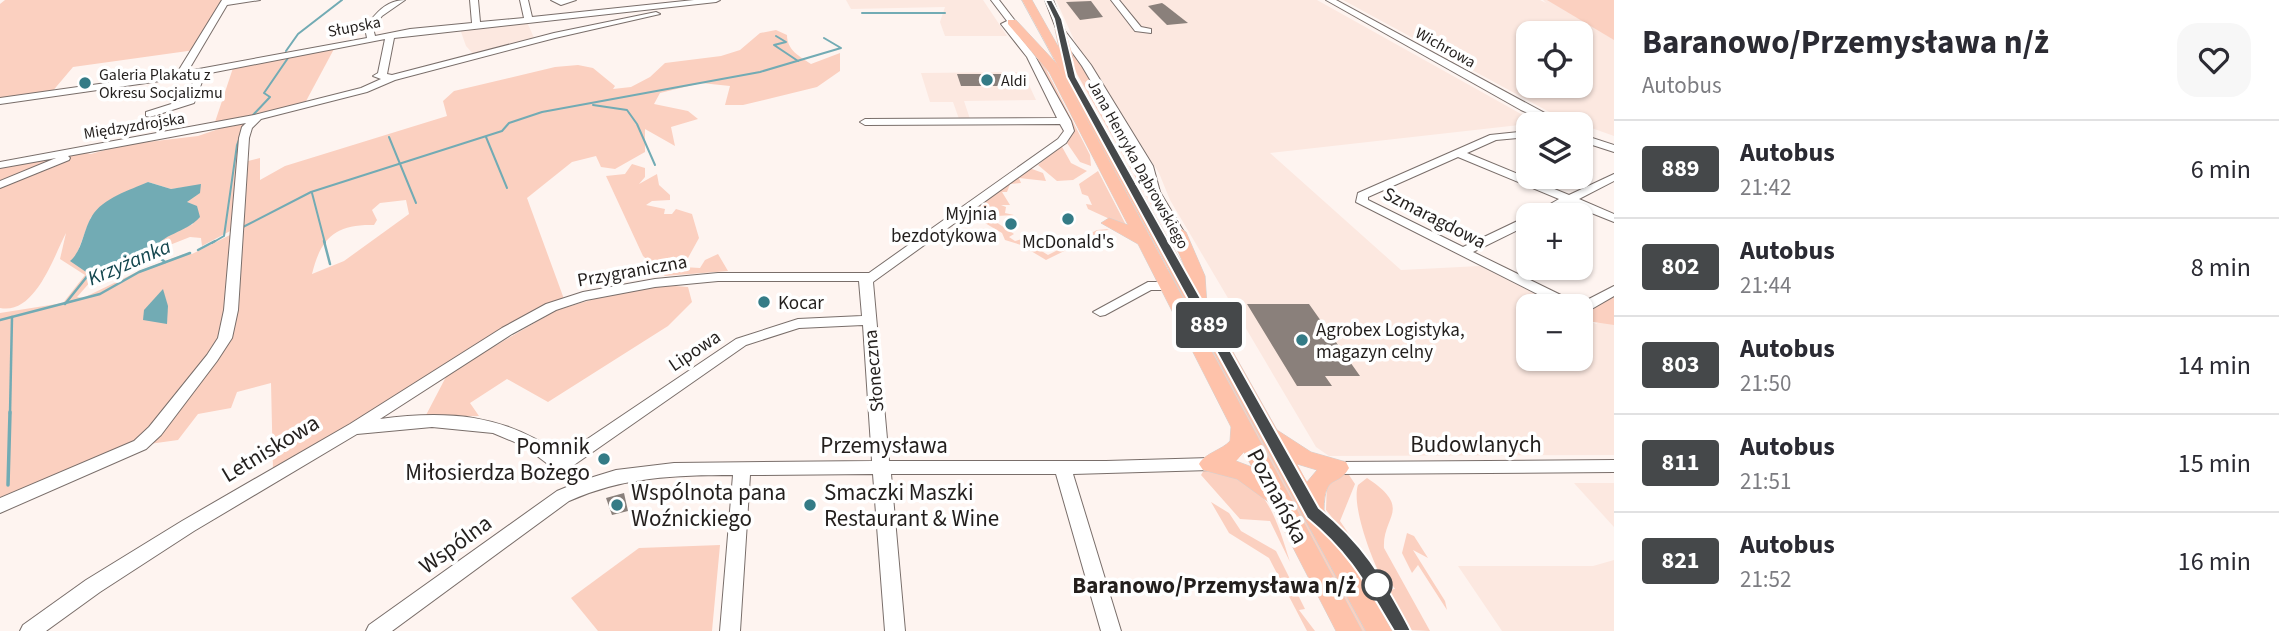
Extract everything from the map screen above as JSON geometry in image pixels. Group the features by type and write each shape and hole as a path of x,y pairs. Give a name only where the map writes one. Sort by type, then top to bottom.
{"main road":[{"name":"Jana Henryka Dąbrowskiego","path":"1016,0 1054,70 1097,165 1145,244 1173,279"},
{"name":"Jana Henryka Dąbrowskiego","path":"1027,0 1071,77 1173,279"},
{"path":"1012,22 1054,70"},
{"path":"1060,29 1071,77"},
{"path":"1109,223 1129,231 1145,244"},
{"path":"1178,232 1197,276 1201,311"},
{"name":"Poznańska","path":"1173,279 1201,311 1250,420 1288,514 1349,631"},
{"name":"Poznańska","path":"1173,279 1250,420 1313,513 1380,631"},
{"path":"1210,464 1237,447 1250,420 1272,432 1296,453 1317,464 1338,468"},
{"path":"1210,464 1231,467 1251,476 1272,494 1288,514"},
{"path":"1313,513 1311,496 1314,488 1326,474 1338,468"}],"street":[{"path":"181,75 225,2 256,0"},
{"path":"372,39 369,27 373,21 401,0"},
{"path":"474,0 477,25"},
{"path":"524,0 528,19"},
{"path":"555,0 561,3 572,0"},
{"name":"Słupska","path":"0,102 181,75 390,35 638,4 715,0"},
{"name":"Międzyzdrojska","path":"0,165 257,118 364,90 384,77 715,0"},
{"path":"869,277 1062,141 1069,131 1031,56 1005,24 1012,22 995,0"},
{"path":"1049,0 1060,29 1081,57 1145,161 1154,192 1178,232"},
{"path":"1115,0 1138,29 1148,32"},
{"name":"Wichrowa","path":"1330,0 1535,112"},
{"path":"384,77 390,35"},
{"path":"150,114 191,101 201,71"},
{"path":"0,506 140,444 155,431 225,338 231,310 244,138 247,127 257,118"},
{"path":"865,122 1066,121"},
{"path":"1593,134 1614,140"},
{"path":"1461,154 1494,137 1516,135"},
{"path":"1593,142 1614,149"},
{"path":"0,184 96,149"},
{"path":"1461,154 1614,218"},
{"name":"Szmaragdowa","path":"1461,154 1362,195 1362,202 1567,304 1585,307 1614,290"},
{"path":"1562,203 1614,177"},
{"path":"1463,252 1516,226"},
{"name":"Przygraniczna","path":"354,429 507,331 551,307 583,296 655,283 718,277 869,277"},
{"name":"Słoneczna","path":"869,277 866,287 895,631"},
{"path":"1100,312 1144,289 1173,279"},
{"name":"Lipowa","path":"561,465 741,342 798,324 869,320"},
{"name":"Letniskowa","path":"30,631 84,592 188,526 354,429 377,424 415,423 497,428 519,436 586,484"},
{"name":"Przemysława","path":"563,496 586,484 633,473 742,469 1210,464"},
{"name":"Budowlanych","path":"1338,468 1614,466"},
{"path":"1062,467 1111,631"},
{"path":"730,631 742,469"},
{"name":"Wspólna","path":"376,631 563,496"}],"shaded area":[{"path":"5,0 224,0 195,50 73,67 51,93 0,100 0,4"},
{"path":"846,0 983,0 1007,36 945,36 940,22 945,7 851,9"},
{"path":"1056,0 1317,0 1517,112 1516,125 1270,153 1401,270 1480,266 1536,294 1516,294 1516,371 1593,371 1593,322 1596,324 1614,313 1614,455 1329,456 1316,447 1170,200 1159,173 1075,42"},
{"path":"1343,0 1540,0 1546,3 1543,0 1614,0 1614,136 1593,129 1593,112 1549,112 1524,98 1593,98 1593,21 1516,21 1516,94"},
{"path":"1547,0 1614,0 1614,40 1593,27 1593,21 1582,21"},
{"path":"527,22 535,40 475,56 466,46 460,29"},
{"path":"1014,28 1046,69 1090,155 1091,166 1080,162 1067,143 1072,132"},
{"path":"776,30 787,35 791,49 811,64 840,53 840,71 817,87 743,105 725,105 730,86 701,83 660,93 654,104 688,111 698,119 671,127 675,146 645,129 645,152 615,169 601,167 596,156 572,162 527,198 564,299 273,470 271,383 237,392 231,408 198,414 178,440 149,444 235,317 248,161 260,158 260,180 285,166 447,116 443,101 454,91 555,67 578,65 593,68 615,86 613,89 631,87 650,77 665,63 721,56 740,50 760,33","holes":["406,200 409,214 344,261 312,274 320,251 332,235 350,227 374,225 377,220 372,210 380,203"]},
{"path":"334,49 305,103 214,125 233,68"},
{"path":"1073,50 1084,64 1097,91 1082,80 1095,91 1175,233 1187,268 1077,74 1069,54 1075,66 1070,51"},
{"path":"1023,72 1036,100 964,101 970,119 959,119 953,102 930,102 921,73"},
{"path":"236,123 247,123 234,229 202,246 201,238 190,237 152,252 159,239 193,224 187,202 201,185 171,189 148,182 91,217 76,256 89,274 99,272 77,297 83,298 139,271 184,254 192,254 234,233 224,326 212,351 139,443 0,503 0,313 63,303 85,275 60,259 66,233 49,270 33,294 12,308 0,308 0,166 78,151 91,154 122,145 198,136"},
{"path":"1061,145 1071,163 1087,171 1073,180 1057,181 1038,165"},
{"path":"632,164 645,168 645,177 639,184 657,174 659,185 670,195 670,200 652,201 646,205 665,209 664,214 672,214 676,209 692,214 699,238 683,267 700,268 705,260 718,254 728,271 665,276 643,256 606,176 625,174"},
{"path":"1032,169 1043,173 1046,181 1019,178 1021,183 1010,184 1007,192 1002,192 1010,205 1001,205 1006,207 1005,213 1014,215 997,216 992,211 984,214 1014,234 1009,237 1015,241 1022,239 1048,255 1097,230 1109,229 1046,260 1021,245 1005,240 1002,233 966,212 1025,170"},
{"path":"1098,171 1127,227 1088,209 1086,204 1092,205 1088,196 1082,194 1079,184"},
{"path":"1171,270 1371,631 1357,631 1165,271"},
{"path":"663,285 688,287 692,302 668,326 548,402 507,379 470,403 479,416 425,417 448,373 557,310 601,297"},
{"path":"1614,296 1614,325 1593,322 1593,308"},
{"path":"1204,470 1224,472 1241,478 1254,487 1272,512 1290,562 1270,521 1240,519 1201,475"},
{"path":"1347,472 1355,484 1340,521 1368,562 1326,510 1327,481"},
{"path":"1367,478 1381,489 1393,505 1384,548 1430,631 1409,630 1389,590 1395,589 1389,580 1383,580 1373,560 1357,506 1358,485"},
{"path":"1574,483 1614,483 1614,527"},
{"path":"1211,502 1229,513 1241,531 1276,551 1305,609 1299,610 1315,631 1307,631 1269,558 1229,533"},
{"path":"1407,533 1414,536 1428,558 1413,550 1445,601 1447,610 1418,565 1412,573 1402,553"},
{"path":"720,545 712,631 598,631 571,598 639,548"},
{"path":"1614,560 1614,631 1502,631 1458,566 1593,566"}],"water":[{"path":"148,182 171,189 201,184 200,193 187,202 197,206 200,217 188,227 162,240 152,252 89,274 70,261 78,251 89,222 97,210 117,195"},
{"path":"163,289 168,306 167,324 143,320 144,310"}],"building":[{"path":"1091,1 1103,17 1080,20 1066,2"},
{"path":"1162,3 1188,23 1167,25 1148,6"},
{"name":"Aldi","path":"957,74 1012,74 1018,86 961,86"},
{"name":"Agrobex Logistyka, magazyn celny","path":"1247,304 1309,304 1360,376 1325,376 1332,386 1297,386"},
{"name":"Wspólnota pana Woźnickiego","path":"624,493 628,511 612,515 606,498"}],"waterway":[{"name":"Krzyżanka","path":"286,51 298,34 342,0"},
{"path":"862,13 945,13"},
{"path":"776,36 786,42 774,45 798,61"},
{"path":"798,61 841,48 824,38"},
{"name":"Krzyżanka","path":"253,115 270,97 264,93 288,58"},
{"path":"400,164 502,131 509,123 542,112 760,72 798,61"},
{"path":"593,105 627,110 637,124 655,165"},
{"name":"Krzyżanka","path":"212,243 224,236 237,145 246,121"},
{"path":"389,137 400,164"},
{"path":"486,137 507,188"},
{"path":"241,228 311,192 400,164"},
{"path":"400,164 416,203"},
{"path":"312,193 325,243"},
{"name":"Krzyżanka","path":"198,250 215,241"},
{"path":"324,241 330,264"},
{"path":"152,252 165,262"},
{"name":"Krzyżanka","path":"66,303 100,294 139,272 190,253"},
{"path":"66,303 89,274"},
{"name":"Krzyżanka","path":"0,320 66,303"},
{"path":"10,414 12,317"},
{"path":"8,485 10,412"}],"bus line":[{"name":"889","path":"1049,0 1058,19 1071,77 1313,513 1339,533 1365,564 1401,631"}],"place":[{"name":"Aldi","path":"987,80"},
{"name":"Galeria Plakatu z Okresu Socjalizmu","path":"85,83"},
{"name":"McDonald's","path":"1068,219"},
{"name":"Myjnia bezdotykowa","path":"1011,224"},
{"name":"Kocar","path":"764,302"},
{"name":"Agrobex Logistyka, magazyn celny","path":"1302,340"},
{"name":"Pomnik Miłosierdza Bożego","path":"604,459"},
{"name":"Wspólnota pana Woźnickiego","path":"617,505"},
{"name":"Smaczki Maszki Restaurant & Wine","path":"810,505"},
{"name":"Baranowo/Przemysława n/ż","path":"1377,585"}]}
